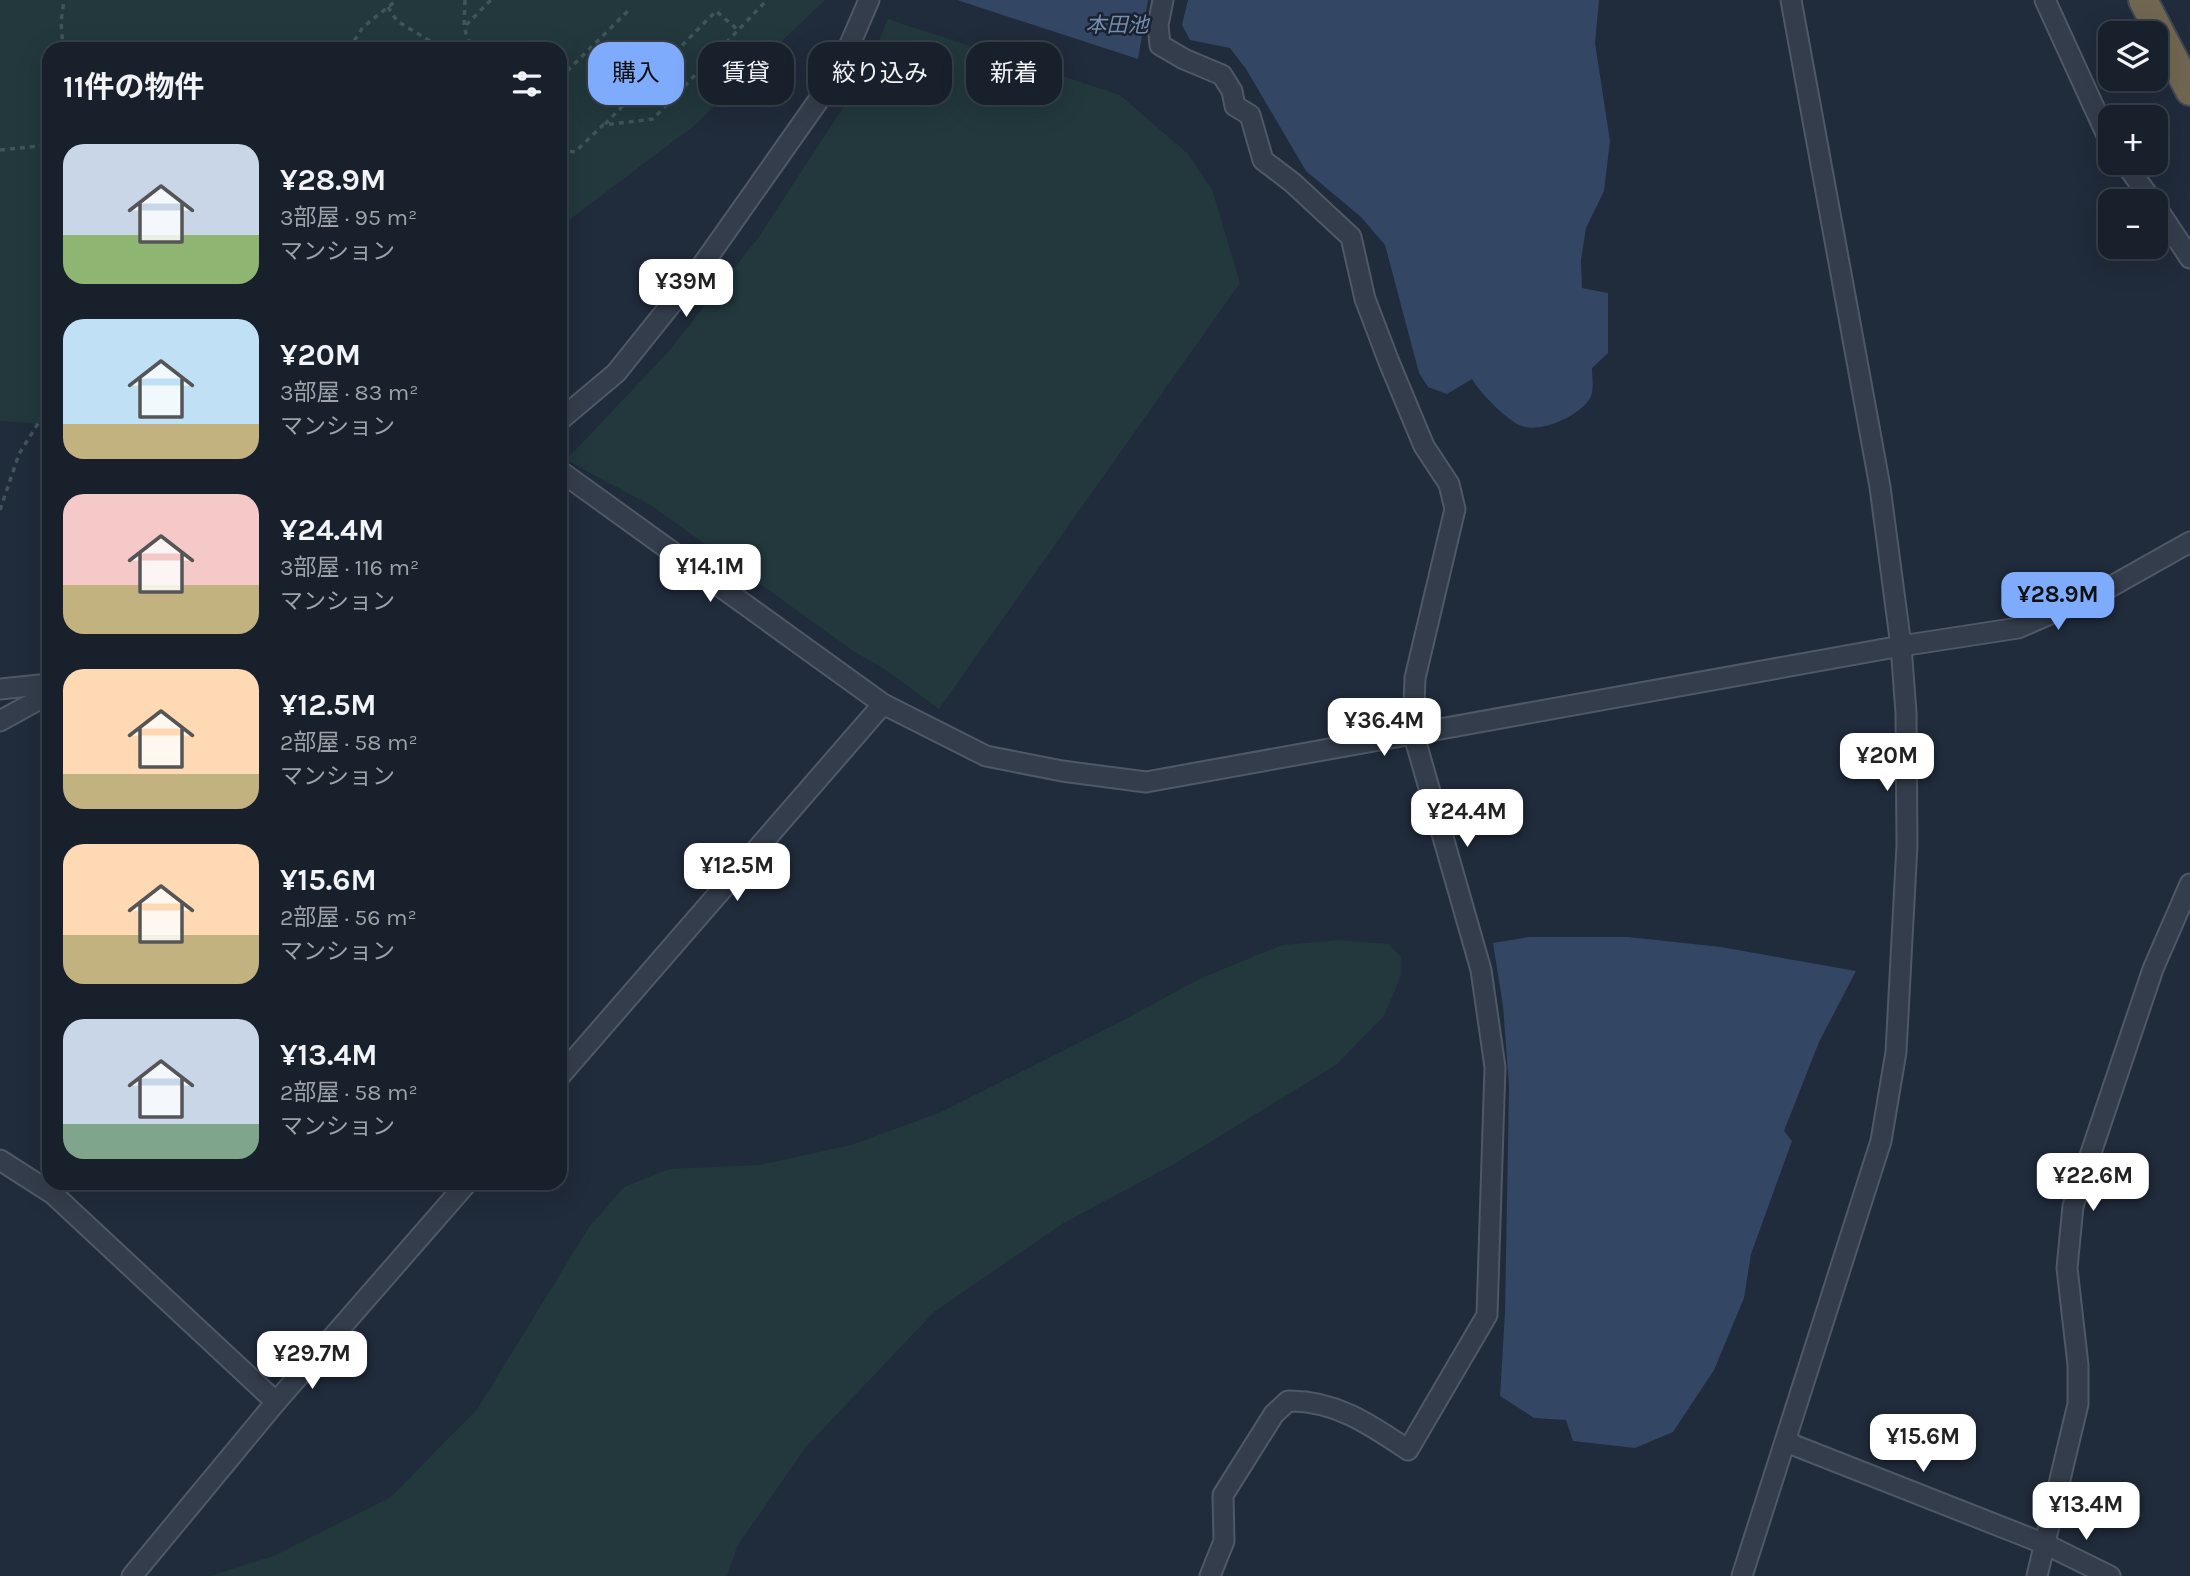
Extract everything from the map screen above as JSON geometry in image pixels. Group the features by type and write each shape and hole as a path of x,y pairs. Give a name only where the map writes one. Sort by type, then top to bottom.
{"highway":[{"path":"2143,0 2190,91"},
{"path":"2152,0 2190,65"}],"street":[{"path":"567,414 616,373 701,267 818,101 844,58 869,0"},
{"path":"1163,0 1158,25 1160,45 1184,59 1222,75 1233,91 1235,106 1250,115 1263,160 1293,183 1351,237 1365,299 1424,446 1449,484 1455,509 1415,678 1413,732 1481,970 1495,1067 1486,1315 1408,1450 1353,1415 1308,1401 1289,1401 1274,1414 1223,1495 1224,1541 1210,1576"},
{"path":"1742,1576 1881,1141 1893,1079 1898,1019 1908,804 1906,713 1880,487 1791,0"},
{"path":"2045,0 2098,116"},
{"path":"2168,225 2190,258"},
{"path":"567,476 883,704 986,756 1062,771 1146,782 1413,732 1900,646 2018,628 2103,591 2190,542"},
{"path":"0,689 42,685"},
{"path":"0,721 42,698"},
{"path":"567,1068 883,704"},
{"path":"2037,1576 2078,1404 2078,1365 2067,1268 2073,1206 2152,969 2190,884"},
{"path":"0,1160 42,1187"},
{"path":"46,1190 276,1402"},
{"path":"132,1576 276,1402 461,1190"},
{"path":"1786,1442 2045,1544 2110,1576"}],"path":[{"path":"62,42 61,22 64,0"},
{"path":"353,42 363,27 397,0"},
{"path":"465,0 464,27 469,42"},
{"path":"464,27 491,0"},
{"path":"603,125 653,119 767,0"},
{"path":"388,7 397,21 432,42"},
{"path":"567,72 628,11"},
{"path":"567,151 575,152 716,11 738,30"},
{"path":"0,150 42,146"},
{"path":"0,510 19,454 42,417"}],"green space":[{"path":"0,0 825,0 781,42 698,42 698,105 716,105 696,124 567,222 567,42 42,42 42,427 31,423 0,421"},
{"path":"888,19 966,45 966,105 1062,105 1062,76 1120,95 1187,153 1212,189 1240,283 939,709 886,670 853,651 652,506 567,461 669,351 758,238 845,105 952,105 952,42 878,42"},
{"path":"1339,940 1389,944 1401,957 1401,976 1384,1016 1336,1065 1176,1163 1062,1224 934,1312 805,1448 737,1547 727,1576 210,1576 276,1555 391,1497 478,1408 589,1227 624,1187 669,1169 760,1165 855,1144 941,1112 1199,979 1282,945"}],"water":[{"name":"本田池","path":"957,0 1148,0 1138,59"},
{"path":"1188,0 1599,0 1595,43 1610,141 1604,191 1586,228 1581,260 1582,288 1608,293 1608,353 1592,368 1592,393 1579,410 1548,425 1528,427 1513,422 1500,411 1472,379 1447,394 1428,387 1419,373 1385,245 1361,217 1306,171 1246,69 1230,48 1190,40 1182,25"},
{"path":"1529,937 1628,937 1721,947 1856,971 1819,1042 1784,1131 1792,1141 1751,1254 1744,1298 1714,1370 1673,1432 1635,1448 1573,1441 1566,1420 1534,1418 1500,1396 1505,1312 1509,1086 1503,1006 1493,943"}]}
